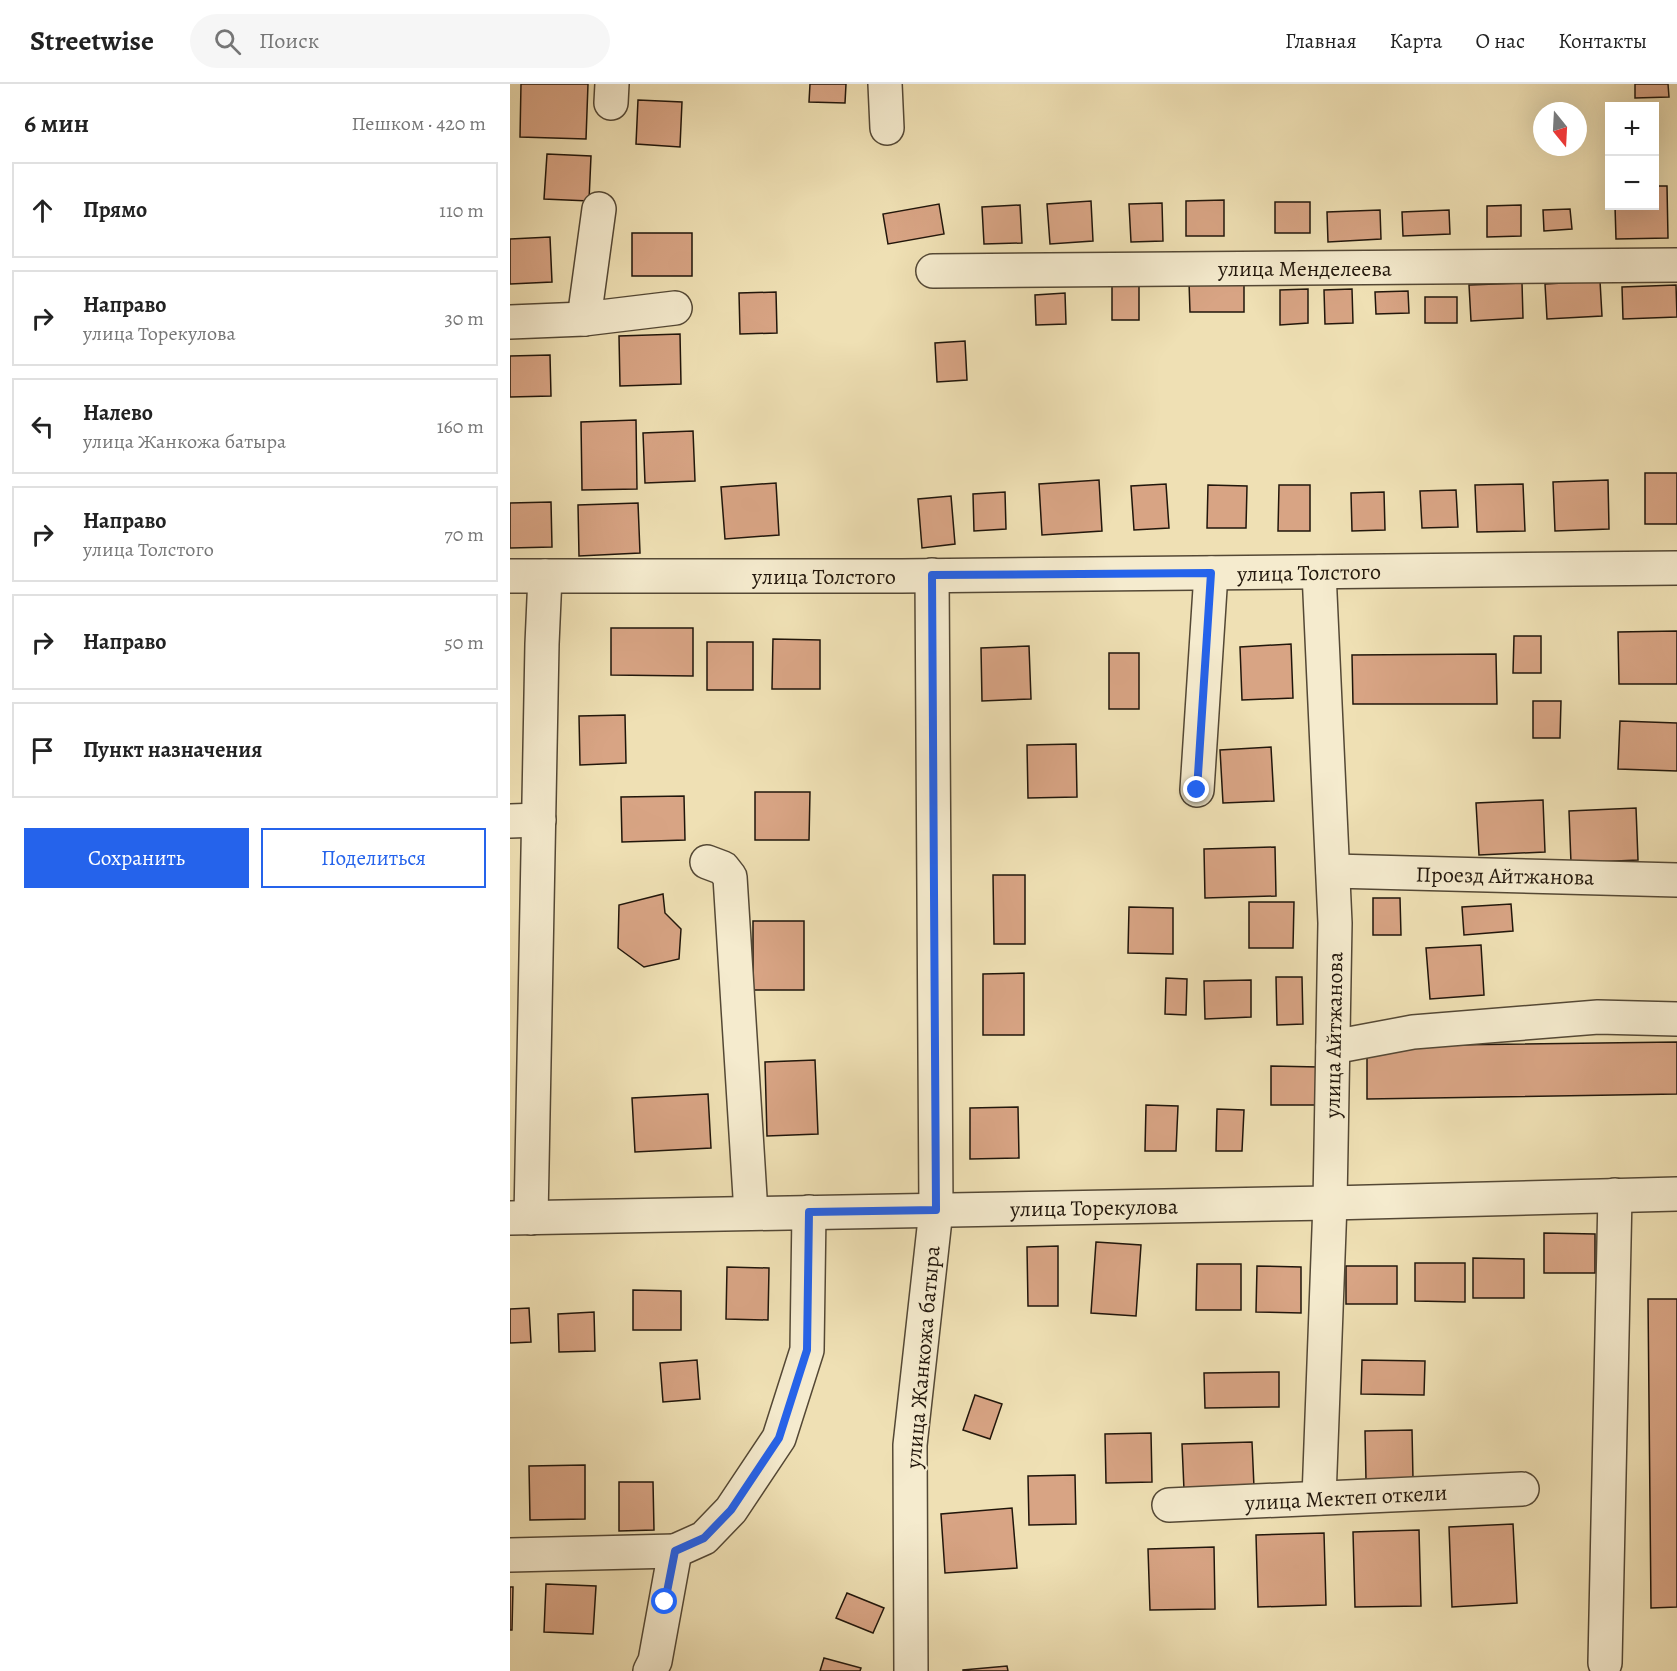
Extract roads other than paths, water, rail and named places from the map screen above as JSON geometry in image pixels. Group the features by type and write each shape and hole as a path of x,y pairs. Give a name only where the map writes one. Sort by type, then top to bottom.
{"street":[{"path":"885,84 887,128"},
{"path":"584,320 599,209"},
{"name":"улица Менделеева","path":"933,271 1677,265"},
{"path":"510,322 584,320 675,308"},
{"name":"улица Толстого","path":"510,576 932,575 1677,568"},
{"name":"улица Айтжанова","path":"1319,572 1335,923 1330,1203 1319,1498"},
{"path":"1197,790 1211,573"},
{"name":"улица Жанкожа батыра","path":"911,1671 910,1445 936,1210 932,575"},
{"path":"521,1218 524,820 544,576"},
{"path":"707,862 723,868 730,877 752,1213"},
{"name":"Проезд Айтжанова","path":"1333,871 1677,880"},
{"path":"1333,1047 1413,1032 1598,1017 1677,1018"},
{"name":"улица Торекулова","path":"521,1218 1677,1194"},
{"path":"1605,1663 1615,1195"},
{"path":"510,1555 675,1551 704,1538 731,1510 779,1438 807,1350 809,1212"},
{"name":"улица Мектеп откели","path":"1169,1505 1522,1488"},
{"path":"650,1671 655,1661 675,1551"}]}
